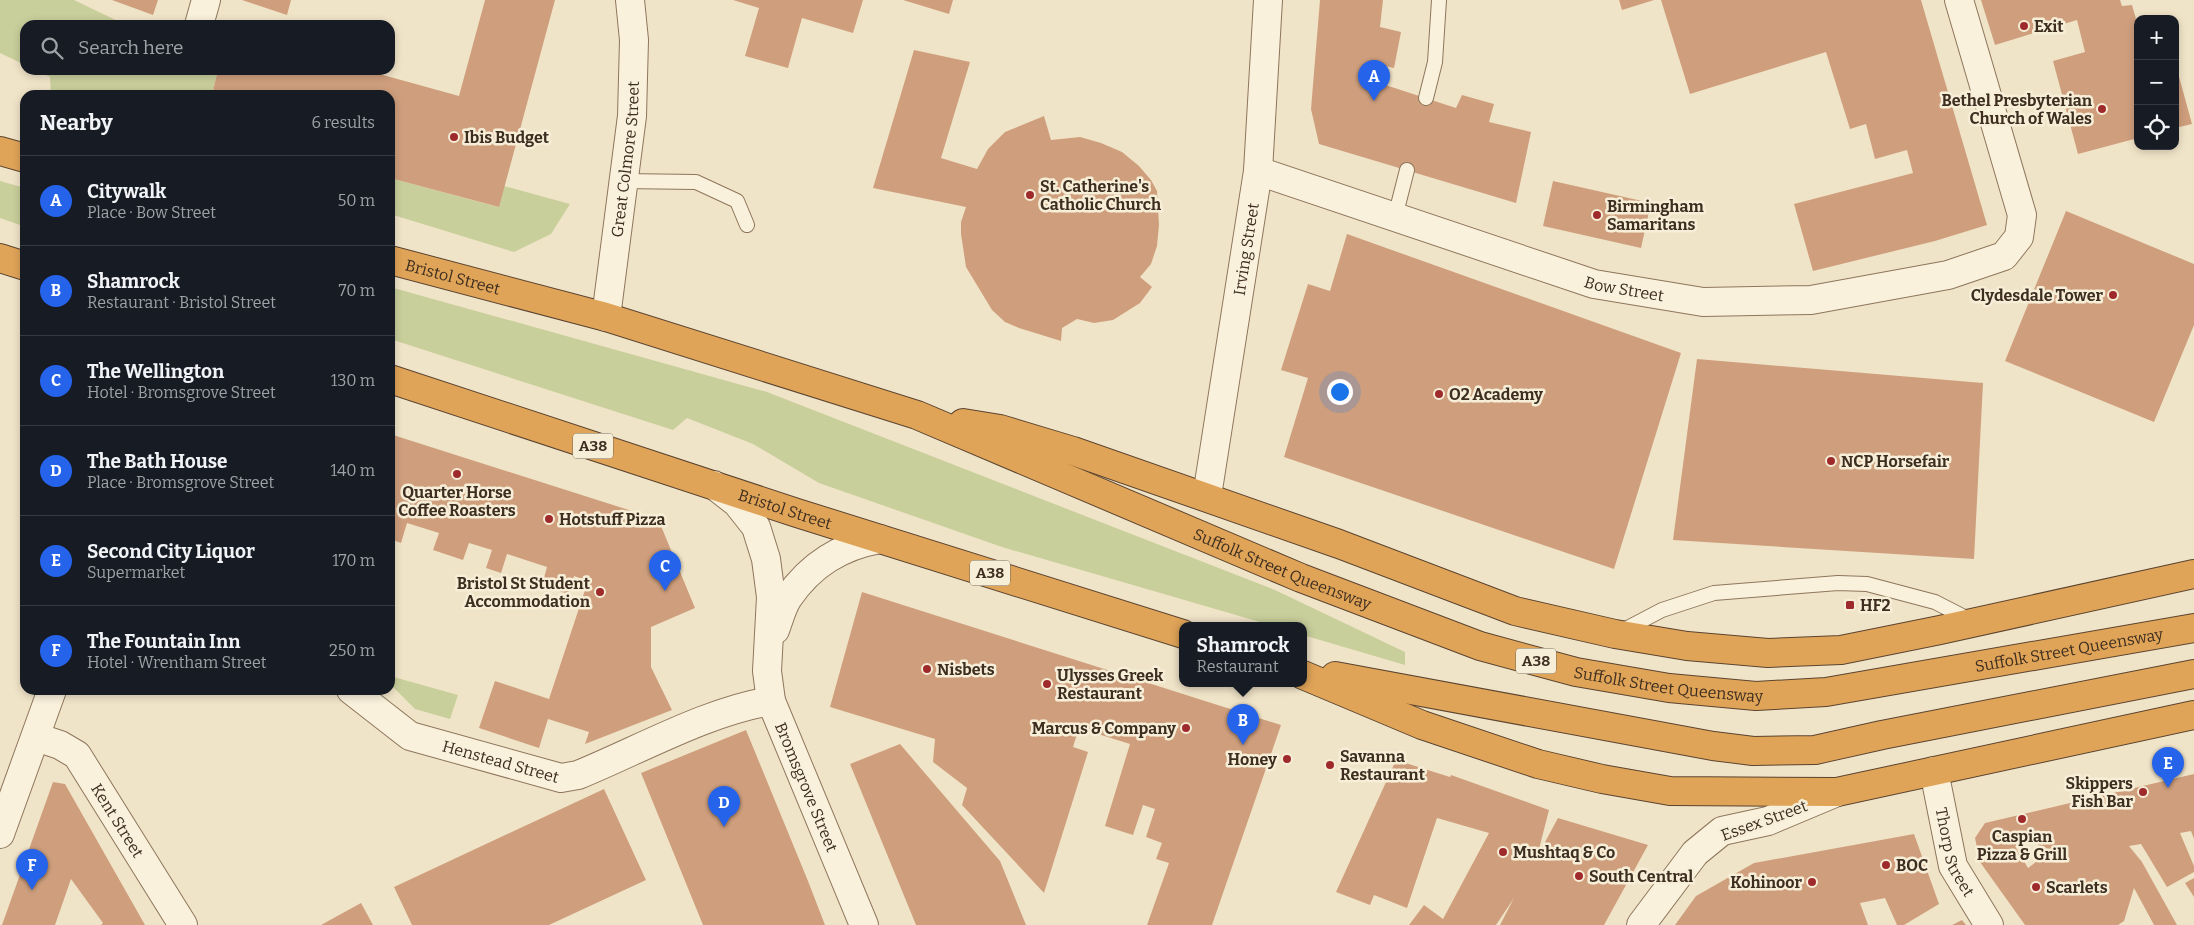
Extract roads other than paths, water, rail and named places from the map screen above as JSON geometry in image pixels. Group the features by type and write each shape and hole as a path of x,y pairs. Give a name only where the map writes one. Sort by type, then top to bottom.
{"highway":[{"path":"0,151 20,157"},
{"path":"0,258 20,264"},
{"name":"Bristol Street","path":"395,261 606,317 917,415"},
{"name":"Bristol Street","path":"395,381 713,485 1179,633"},
{"path":"917,415 1000,430 1073,451 1207,496 1516,612 1614,634 1687,646 1768,653 1841,650 1975,623 2194,574"},
{"name":"Suffolk Street Queensway","path":"917,415 1301,578 1480,646 1576,672 1669,688 1756,696 1826,692 2194,628"},
{"path":"1307,671 1660,737 1753,751 1815,750 1882,735 2194,674"},
{"path":"1307,677 1422,725 1538,764 1602,779 1670,791 1837,792 2194,715"}],"street":[{"path":"200,20 206,0"},
{"name":"Great Colmore Street","path":"606,317 622,181 632,116 634,40 630,0"},
{"name":"Irving Street","path":"1207,496 1258,171 1268,0"},
{"name":"Bow Street","path":"1258,171 1594,284 1703,302 1811,300 1948,275 2004,256 2019,237 2022,215 1958,0"},
{"name":"Bromsgrove Street","path":"713,485 737,503 756,527 766,559 771,596 770,644 767,671 771,701 864,925"},
{"name":"Bromsgrove Street","path":"770,644 787,599 809,573 834,553 855,544 880,538"},
{"name":"Henstead Street","path":"357,695 410,736 561,778 578,775 705,720 752,704 771,701"},
{"path":"0,834 50,697"},
{"name":"Kent Street","path":"36,737 60,745 77,755 183,925"},
{"name":"Thorp Street","path":"1934,771 1953,866 1989,925"},
{"name":"Essex Street","path":"1641,925 1695,853 1722,831 1768,821 1837,792"}],"lane":[{"path":"1426,98 1436,62 1439,0"},
{"path":"1395,217 1407,170"},
{"path":"622,181 696,182 736,201 747,225"},
{"path":"1614,634 1662,610 1714,593 1838,583 1867,584 1935,602 1975,623"}],"place":[{"name":"Exit","path":"2024,26"},
{"name":"Citywalk","path":"1374,101"},
{"name":"Bethel Presbyterian Church of Wales","path":"2102,109"},
{"name":"Ibis Budget","path":"454,137"},
{"name":"St. Catherine's Catholic Church","path":"1030,195"},
{"name":"Birmingham Samaritans","path":"1597,215"},
{"name":"Clydesdale Tower","path":"2113,295"},
{"name":"O2 Academy","path":"1439,394"},
{"name":"NCP Horsefair","path":"1831,461"},
{"name":"Quarter Horse Coffee Roasters","path":"457,474"},
{"name":"Hotstuff Pizza","path":"549,519"},
{"name":"The Wellington","path":"665,591"},
{"name":"Bristol St Student Accommodation","path":"600,592"},
{"name":"HF2","path":"1850,605"},
{"name":"Nisbets","path":"927,669"},
{"name":"Ulysses Greek Restaurant","path":"1047,684"},
{"name":"Marcus & Company","path":"1186,728"},
{"name":"Shamrock","path":"1243,745"},
{"name":"Honey","path":"1287,759"},
{"name":"Savanna Restaurant","path":"1330,765"},
{"name":"Second City Liquor","path":"2168,788"},
{"name":"Skippers Fish Bar","path":"2143,792"},
{"name":"Caspian Pizza & Grill","path":"2022,819"},
{"name":"The Bath House","path":"724,827"},
{"name":"Mushtaq & Co","path":"1503,852"},
{"name":"BOC","path":"1886,865"},
{"name":"South Central","path":"1579,876"},
{"name":"Kohinoor","path":"1812,882"},
{"name":"Scarlets","path":"2036,887"},
{"name":"The Fountain Inn","path":"32,890"}]}
